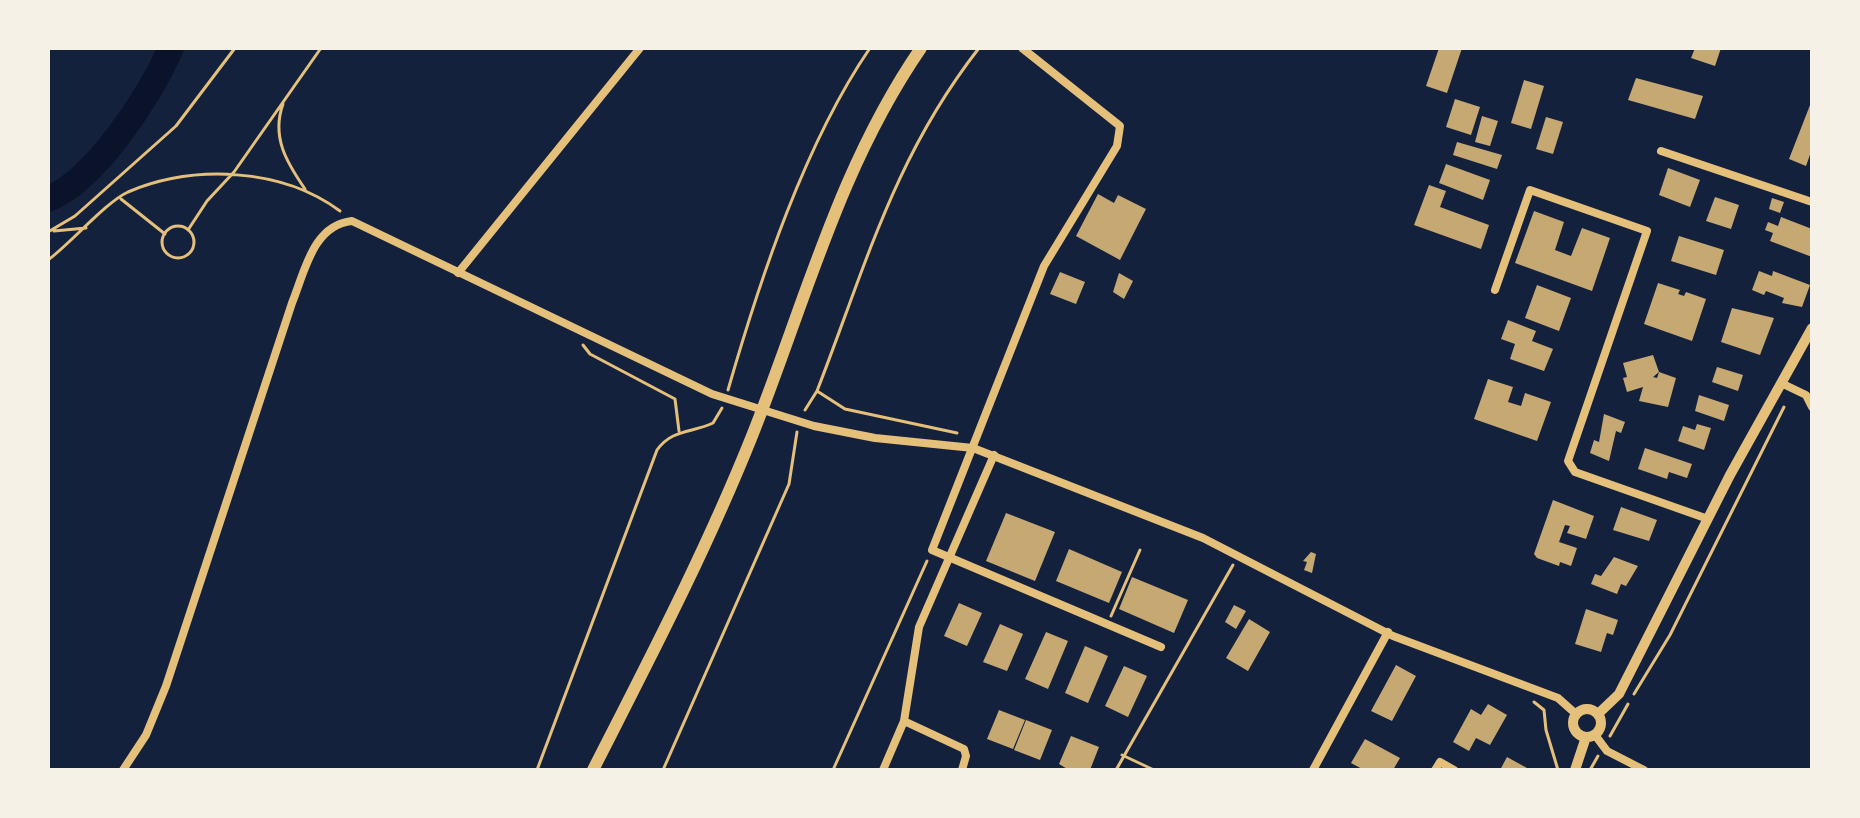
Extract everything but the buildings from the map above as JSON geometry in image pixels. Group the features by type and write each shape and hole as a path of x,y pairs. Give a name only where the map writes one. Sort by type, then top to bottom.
{"main road":[{"path":"593,770 725,503 847,177 883,106 921,48"}],"street":[{"path":"458,273 640,48"},
{"path":"1022,48 1120,126 1117,146 1044,266 932,550 1161,647"},
{"path":"1661,151 1812,202"},
{"path":"1495,290 1530,190 1647,231 1568,461 1575,472 1708,519"},
{"path":"123,770 146,735 166,686 292,303 316,244 326,230 340,222 352,221 712,394 814,426 875,438 975,443 994,455 1203,538 1388,632 1558,698 1576,714"},
{"path":"1598,714 1619,694 1708,519 1812,328"},
{"path":"1781,383 1806,395 1812,407"},
{"path":"883,770 904,721 919,627 994,455"},
{"path":"1313,770 1388,632"},
{"path":"1575,770 1590,736 1601,723 1598,714 1586,709 1576,714"},
{"path":"1576,714 1574,730 1590,736 1644,770"},
{"path":"904,721 964,749 966,756 962,770"},
{"path":"1435,770 1440,762 1454,770"}],"path":[{"path":"49,232 75,216 176,126 235,48"},
{"path":"188,230 207,201 234,172 321,48"},
{"path":"537,770 650,464 665,439 679,431 713,423 721,411 760,291 805,172 839,100 870,48"},
{"path":"663,770 789,484 796,434 806,406 817,391 860,269 898,176 921,132 979,48"},
{"path":"285,99 279,115 280,143 285,158 308,192"},
{"path":"48,260 120,197 182,179 234,172 308,192 352,221"},
{"path":"120,197 165,234"},
{"path":"165,234 178,227 188,230"},
{"path":"49,232 86,228"},
{"path":"165,234 163,244 167,253 181,258 190,253 194,244 188,230"},
{"path":"584,333 583,346 590,354 675,399 679,431"},
{"path":"1590,770 1670,635 1793,388"},
{"path":"817,391 845,409 975,443"},
{"path":"833,770 932,550"},
{"path":"1108,624 1140,550"},
{"path":"1116,770 1238,557"},
{"path":"1528,698 1544,710 1546,730 1558,770"},
{"path":"1122,755 1154,770"}],"waterway":[{"path":"48,199 85,174 120,134 150,89 171,48"}]}
